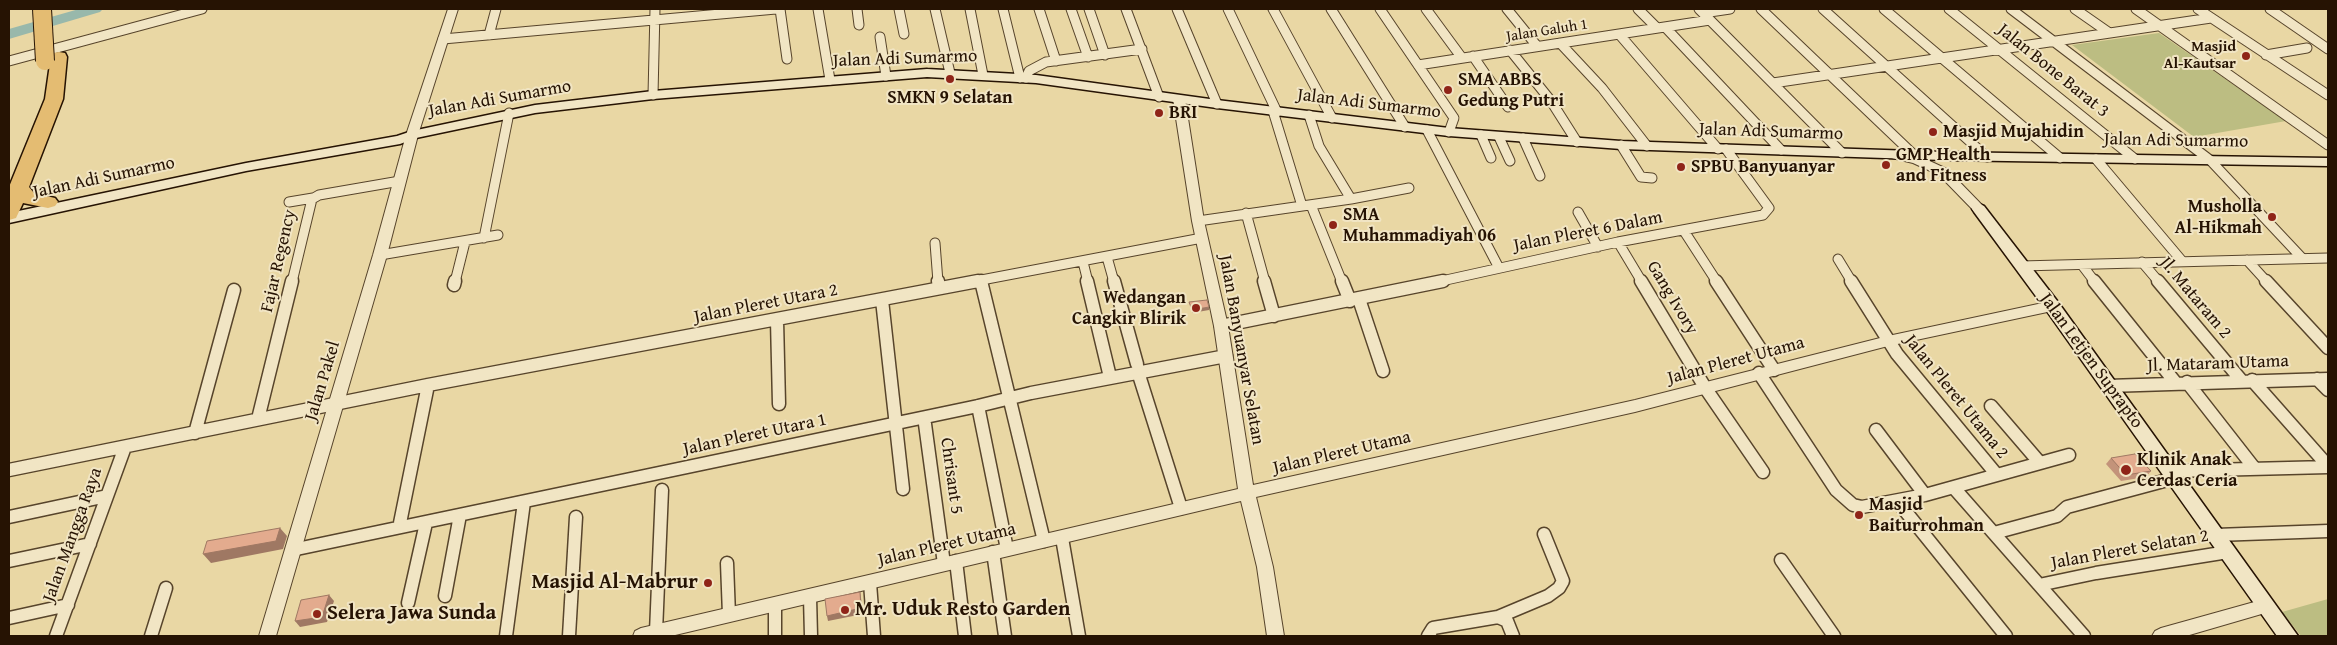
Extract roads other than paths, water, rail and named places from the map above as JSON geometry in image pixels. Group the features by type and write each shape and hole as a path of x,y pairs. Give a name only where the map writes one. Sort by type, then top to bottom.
{"highway":[{"path":"42,9 52,59"},
{"path":"9,213 14,183 54,99 52,59 56,9"},
{"path":"14,183 28,198 48,202"}],"main road":[{"name":"Jalan Adi Sumarmo","path":"9,213 48,202 208,171 400,140 412,135 510,113 653,95 830,80 950,73 1023,78 1275,112 1464,134 1621,145 1943,156 2328,162"},
{"name":"Jalan Adi Sumarmo","path":"9,213 208,171"},
{"name":"Jalan Letjen Suprapto","path":"1979,209 2052,306 2288,636"}],"street":[{"path":"9,62 202,9"},
{"name":"Jalan Pakel","path":"267,636 380,255 412,135 453,9"},
{"path":"488,35 496,9"},
{"path":"653,95 654,9"},
{"path":"443,39 654,22 721,12 778,9 787,59"},
{"path":"818,9 830,80"},
{"path":"857,9 859,25"},
{"path":"899,9 904,34"},
{"path":"935,9 950,73"},
{"path":"970,9 983,74"},
{"path":"1003,9 1023,78"},
{"path":"1039,9 1056,61"},
{"path":"1071,9 1088,57"},
{"path":"1089,9 1105,54"},
{"path":"1126,9 1159,96"},
{"path":"1177,9 1218,104"},
{"path":"1228,9 1275,112 1306,205 1355,300 1383,371"},
{"path":"1273,9 1332,118"},
{"path":"1331,9 1405,127"},
{"path":"1380,9 1464,134"},
{"path":"1426,9 1462,58"},
{"path":"1507,9 1537,46"},
{"path":"1638,9 1661,27 1781,150"},
{"name":"Jalan Galuh 1","path":"1418,65 1661,27 1704,14 1730,9"},
{"path":"1761,9 1914,155"},
{"path":"1822,9 1888,66 1987,157"},
{"path":"1884,9 2060,158"},
{"name":"Jalan Bone Barat 3","path":"1949,9 2135,159"},
{"path":"2011,9 2210,160 2302,258"},
{"path":"2075,9 2108,32"},
{"path":"2136,9 2328,145"},
{"path":"2198,9 2328,95"},
{"path":"2270,9 2328,49"},
{"path":"1704,14 1842,152"},
{"path":"1773,83 2211,18"},
{"path":"1619,34 1722,149"},
{"path":"880,37 886,76"},
{"path":"1560,43 1602,88 1647,146"},
{"path":"2266,55 2307,48"},
{"path":"1023,78 1029,70 1036,66 1056,61 1142,49"},
{"path":"1510,50 1551,101 1577,142"},
{"path":"1473,56 1508,107"},
{"name":"Jalan Banyuanyar Selatan","path":"1179,99 1198,221 1221,326 1247,494 1265,567 1276,636"},
{"path":"484,238 510,113"},
{"path":"1309,115 1319,146 1351,199"},
{"path":"1449,132 1454,118"},
{"path":"1427,130 1499,268"},
{"path":"1480,135 1491,158"},
{"path":"1498,137 1510,161"},
{"path":"1523,138 1540,176"},
{"path":"1621,145 1641,177 1652,178"},
{"name":"Jalan Pleret 6 Dalam","path":"1221,326 1355,300 1618,242 1684,231 1763,214 1768,211 1769,208 1722,149"},
{"path":"1895,154 1917,160 1943,172 1979,209"},
{"path":"1943,156 1979,209"},
{"path":"2096,158 2182,262"},
{"name":"Fajar Regency","path":"258,419 313,198 400,181"},
{"path":"1198,221 1351,199 1409,188"},
{"path":"289,202 313,198"},
{"path":"1578,212 1598,247"},
{"path":"1246,213 1274,316"},
{"path":"1684,231 1766,372 1845,500 1862,507 1898,502 2069,455"},
{"path":"380,255 498,235"},
{"name":"Jalan Pleret Utara 2","path":"9,470 428,385 1202,238"},
{"path":"454,285 465,242"},
{"name":"Gang Ivory","path":"1618,242 1706,389 1763,472"},
{"path":"935,243 939,288"},
{"path":"1107,257 1137,368 1180,508"},
{"path":"2021,266 2302,258 2327,259"},
{"path":"1838,259 1888,341"},
{"path":"2247,260 2328,348"},
{"path":"1083,262 1110,377"},
{"name":"Jl. Mataram 2","path":"2142,262 2246,380 2328,466"},
{"path":"2082,265 2256,469"},
{"path":"981,280 1044,541"},
{"path":"195,433 234,290"},
{"path":"882,300 903,489"},
{"name":"Jalan Pleret Utama","path":"641,636 870,583 950,562 1062,538 1180,508 1706,389 1888,341 2052,306"},
{"path":"777,320 779,404"},
{"name":"Jalan Pleret Utama 2","path":"1888,341 1997,475"},
{"name":"Jalan Pleret Utara 1","path":"292,550 1009,400 1031,392 1110,377 1137,368 1226,356"},
{"path":"2323,379 2328,390"},
{"name":"Jl. Mataram Utama","path":"2108,386 2181,382 2323,379"},
{"path":"400,523 428,385"},
{"path":"978,406 1000,551 1005,636"},
{"path":"1991,406 2040,462"},
{"name":"Chrisant 5","path":"926,424 964,636"},
{"path":"1876,430 1925,495"},
{"name":"Jalan Mangga Raya","path":"56,636 125,447"},
{"path":"1994,533 2057,516 2067,507 2173,474 2328,466"},
{"path":"1954,488 2084,636"},
{"path":"656,632 662,490"},
{"path":"9,517 107,496"},
{"path":"506,636 524,502"},
{"path":"1898,502 2006,636"},
{"path":"445,596 460,515"},
{"path":"569,636 576,517"},
{"path":"408,603 426,523"},
{"path":"2216,535 2328,531"},
{"path":"1428,636 1433,628 1498,617 1548,596 1559,588 1563,581 1544,534"},
{"path":"1062,538 1079,636"},
{"path":"9,561 90,544"},
{"name":"Jalan Pleret Selatan 2","path":"2039,585 2096,573 2228,552"},
{"path":"1781,560 1834,636"},
{"path":"727,563 729,615"},
{"path":"870,583 874,636"},
{"path":"151,636 166,588"},
{"path":"810,597 811,636"},
{"path":"9,618 68,605"},
{"path":"775,605 775,636"},
{"path":"2161,636 2265,606"},
{"path":"1498,617 1507,621 1513,636"}],"waterway":[{"path":"9,34 95,9"}],"place":[{"name":"Masjid Al-Kautsar","path":"2246,56"},
{"name":"SMKN 9 Selatan","path":"950,79"},
{"name":"SMA ABBS Gedung Putri","path":"1448,90"},
{"name":"BRI","path":"1159,113"},
{"name":"Masjid Mujahidin","path":"1933,132"},
{"name":"GMP Health and Fitness","path":"1886,165"},
{"name":"SPBU Banyuanyar","path":"1681,167"},
{"name":"Musholla Al-Hikmah","path":"2272,217"},
{"name":"SMA Muhammadiyah 06","path":"1333,225"},
{"name":"Wedangan Cangkir Blirik","path":"1196,308"},
{"name":"Klinik Anak Cerdas Ceria","path":"2126,470"},
{"name":"Masjid Baiturrohman","path":"1859,515"},
{"name":"Masjid Al-Mabrur","path":"708,583"},
{"name":"Mr. Uduk Resto Garden","path":"845,610"},
{"name":"Selera Jawa Sunda","path":"317,614"}]}
